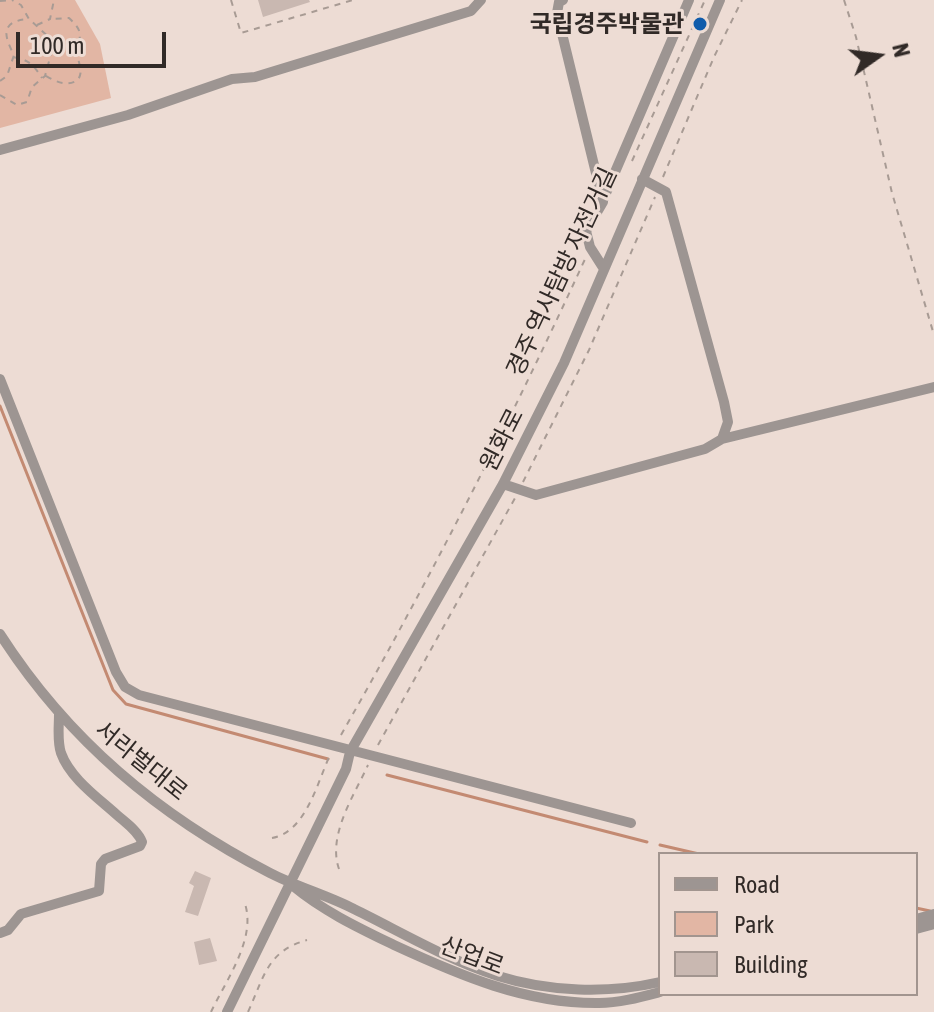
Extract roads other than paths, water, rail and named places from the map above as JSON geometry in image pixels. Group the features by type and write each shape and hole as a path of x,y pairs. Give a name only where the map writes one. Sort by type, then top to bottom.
{"street":[{"path":"0,150 128,115 232,79 255,77 471,11 481,0"},
{"path":"563,0 559,2 557,13 603,202"},
{"path":"604,269 590,247 586,231 603,202 689,0"},
{"name":"원화로","path":"289,882 346,769 350,752 503,484 564,363 720,0"},
{"path":"642,179 666,192 724,402 728,422 722,439"},
{"path":"0,379 89,608 125,687 139,695 350,752 631,823"},
{"path":"503,484 536,495 705,449 722,439 934,387"},
{"name":"서라벌대로","path":"0,634 28,678 121,776 188,824 289,882"},
{"path":"0,933 8,930 21,914 99,891 101,864 105,859 140,846 142,842 125,822 87,789 67,763 59,742 59,714"},
{"path":"227,1012 289,882"},
{"name":"산업로","path":"289,882 320,892 497,976 539,986 599,990 658,982"},
{"name":"산업로","path":"289,882 314,904 380,938 479,982 513,993 560,1001 601,1003 658,992"}],"waterway":[{"path":"0,406 113,690 126,704 328,759"},
{"path":"387,775 647,842"},
{"path":"660,845 690,852"},
{"path":"918,908 930,911"}],"place":[{"name":"국립경주박물관","path":"700,24"}]}
